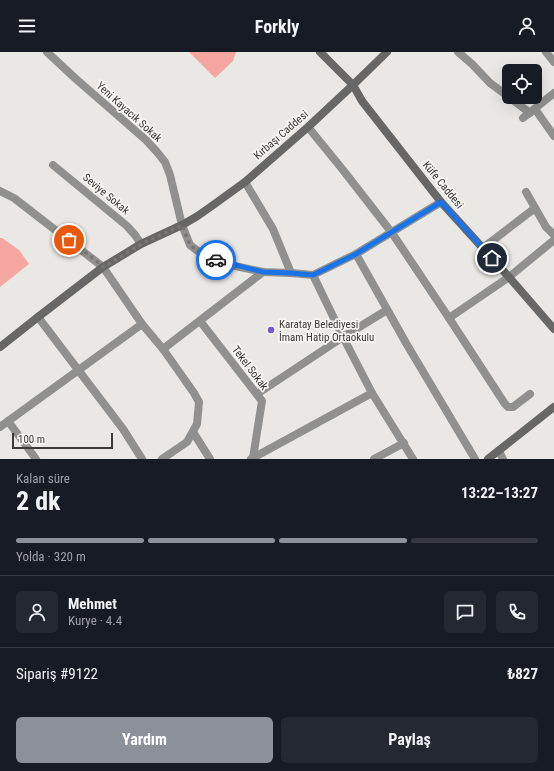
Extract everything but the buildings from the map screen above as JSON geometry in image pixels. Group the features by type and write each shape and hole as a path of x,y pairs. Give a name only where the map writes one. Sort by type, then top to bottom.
{"street":[{"name":"Yeni Kayacık Sokak","path":"47,52 76,80 146,140 165,162 170,175 182,225 190,245 204,256 221,263 263,272 313,275"},
{"name":"Küfe Caddesi","path":"320,52 353,85 362,101 441,202 510,277 554,329"},
{"name":"Kırbaşı Caddesi","path":"0,347 38,316 104,267 141,244 182,225 245,182 308,127 387,52"},
{"path":"458,52 502,91"},
{"path":"546,52 554,62"},
{"path":"529,113 554,93"},
{"path":"518,104 554,136"},
{"path":"308,127 344,170 392,232 505,404 508,407 513,407 530,394"},
{"name":"Seviye Sokak","path":"53,165 126,226 141,244"},
{"path":"245,182 273,229 291,273"},
{"path":"0,191 14,198 104,267 142,324 163,349 194,392 199,402 197,424 188,442 162,459"},
{"path":"526,192 546,227 554,235"},
{"path":"413,459 372,393 313,275 356,254 441,202"},
{"path":"483,248 535,208"},
{"path":"449,318 510,277 554,240"},
{"path":"356,254 387,310 475,459"},
{"path":"163,349 263,272"},
{"path":"257,394 343,337 387,310"},
{"path":"38,316 123,429 142,459"},
{"name":"Tekel Sokak","path":"200,321 262,401 252,459"},
{"path":"0,427 142,324"},
{"path":"252,459 372,393"},
{"path":"488,459 554,407"},
{"path":"8,422 36,459"},
{"path":"193,432 210,459"},
{"path":"374,459 404,443"},
{"path":"499,451 503,459"}],"shaded area":[{"path":"189,52 236,52 233,61 215,78"},
{"path":"0,238 19,250 29,264 0,287"}],"way so far":[{"path":"69,240 104,267 141,244 182,225 190,245 204,256 216,260"}],"place":[{"name":"Karatay Belediyesi İmam Hatip Ortaokulu","path":"271,330"}],"route":[{"path":"216,260 221,263 263,272 313,275 356,254 441,202 492,258"}]}
